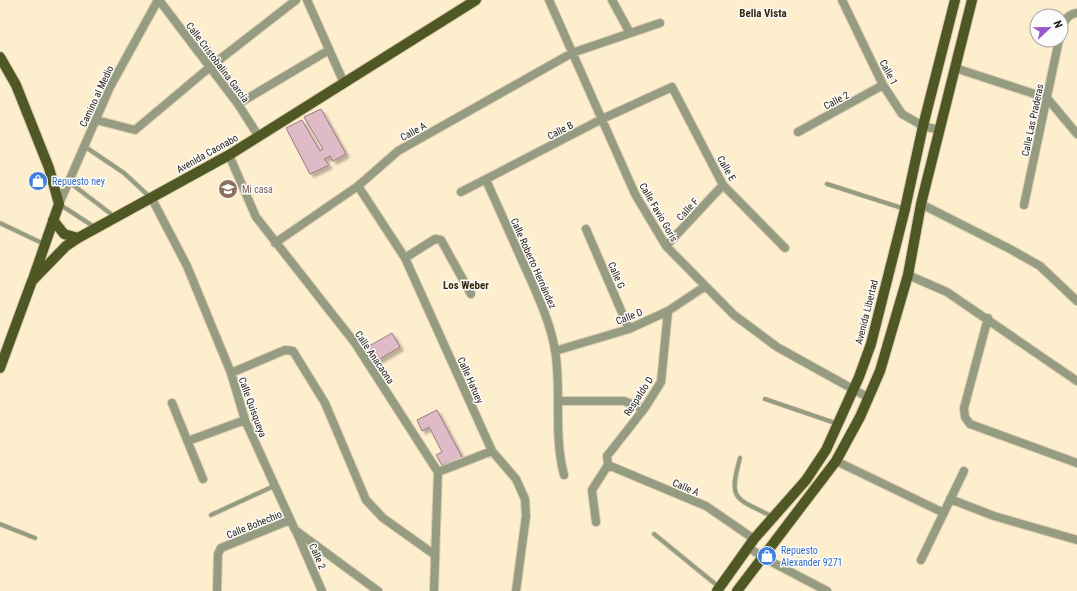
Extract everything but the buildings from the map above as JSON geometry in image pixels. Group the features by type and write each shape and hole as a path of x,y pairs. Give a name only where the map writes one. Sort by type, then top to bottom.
{"main road":[{"name":"Avenida Caonabo","path":"0,368 32,282 66,246 150,197 229,155 259,137 476,0"},
{"name":"Avenida Libertad","path":"718,589 751,543 806,480 826,450 854,389 871,344 905,210 923,126 956,0"},
{"path":"737,591 764,558 836,462 869,398 880,372 908,275 921,204 972,0"},
{"path":"0,58 16,86 49,168 59,204 32,282"},
{"path":"53,220 64,234 78,238"}],"street":[{"name":"Calle Cristobalina García","path":"159,0 238,104 259,137"},
{"name":"Camino al Medio","path":"59,204 110,87 159,0"},
{"path":"307,0 344,83"},
{"name":"Calle Favio Goris","path":"549,0 636,194 666,246 704,287 734,315 777,347 869,398"},
{"path":"612,0 630,33"},
{"name":"Calle 1","path":"842,0 884,85 902,114 923,126 940,130"},
{"path":"96,120 135,130 210,67 293,1"},
{"name":"Calle A","path":"275,243 358,186 398,151 572,53 660,23"},
{"name":"Calle Las Praderas","path":"1024,205 1057,48"},
{"path":"238,104 329,50"},
{"path":"955,68 1047,98 1077,134"},
{"name":"Calle 2","path":"798,132 884,85"},
{"name":"Calle B","path":"461,192 602,119 669,87"},
{"name":"Calle E","path":"669,87 673,89 723,185 784,248"},
{"name":"Calle Anacaona","path":"229,155 256,217 355,343 438,472"},
{"name":"Calle Roberto Hernández","path":"486,180 545,313 555,351 558,401 558,455 564,475"},
{"name":"Calle F","path":"666,246 723,185"},
{"name":"Calle Hatuey","path":"358,186 405,258 492,451 516,479 525,499 526,516 516,591"},
{"name":"Calle Quisqueya","path":"150,197 187,266 231,373 246,420 274,486 295,530 378,591"},
{"path":"921,204 1010,249 1040,266 1077,301"},
{"name":"Calle G","path":"586,229 629,328"},
{"path":"405,258 435,240 441,240 471,294"},
{"path":"908,275 947,292 988,318 1077,381"},
{"name":"Calle D","path":"555,351 629,328 668,311 704,287"},
{"name":"Respaldo D","path":"596,522 592,490 608,463 608,456 644,409 661,382 668,311"},
{"path":"988,318 964,408 965,417 970,424 1077,463"},
{"path":"231,373 286,350 291,350 325,403 366,500 383,518 435,555"},
{"path":"558,401 624,401 644,409"},
{"path":"172,403 204,479"},
{"path":"188,441 246,420"},
{"path":"434,591 438,472 492,451"},
{"path":"836,462 944,513"},
{"name":"Calle A","path":"608,463 706,506 751,543 764,558 827,591"},
{"path":"921,560 964,471"},
{"path":"950,499 1001,518 1077,540"},
{"name":"Calle Bohechio","path":"217,591 218,554 221,548 290,520"},
{"name":"Calle 2","path":"295,530 322,591"}],"lane":[{"path":"84,146 124,174 150,197"},
{"path":"68,182 115,217"},
{"path":"828,184 905,210"},
{"path":"59,204 96,228"},
{"path":"0,222 44,244"},
{"path":"765,398 838,424"},
{"path":"740,458 734,482 734,490 738,499 774,517"},
{"path":"211,515 274,486"},
{"path":"0,524 35,538"},
{"path":"654,534 718,589"}],"place":[{"name":"Repuesto ney","path":"38,181"},
{"name":"Mi casa","path":"228,189"},
{"name":"Repuesto Alexander 9271","path":"767,556"}],"district":[{"name":"Bella Vista","path":"763,13"},
{"name":"Los Weber","path":"466,285"}]}
